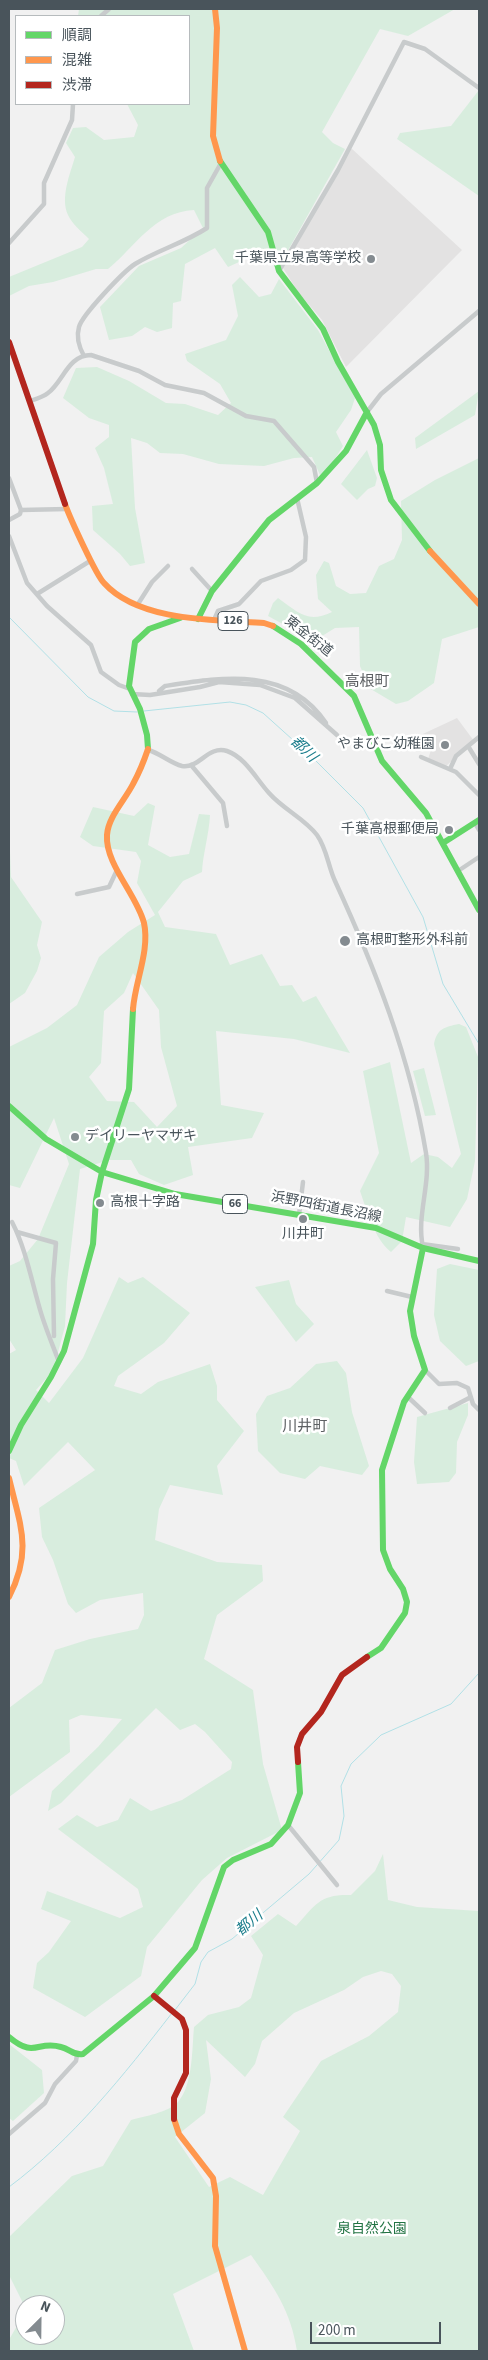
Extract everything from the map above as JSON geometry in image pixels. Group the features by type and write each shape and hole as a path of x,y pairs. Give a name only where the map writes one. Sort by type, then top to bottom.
{"main road":[{"path":"215,9 217,28 213,136 221,163 268,232 279,271 323,329 338,362 367,412 380,445 381,470 391,500 440,564 479,604"},
{"name":"東金街道","path":"9,342 67,509 102,583 138,604 164,614 180,618 264,623 276,626 301,644 344,684 354,696 387,769 420,804 479,910"},
{"path":"198,619 212,591 269,520 317,483 346,451 367,412"},
{"path":"9,1451 27,1415 59,1363 93,1244 96,1200 102,1172 129,1089 133,1007 144,946 144,924 138,907 110,854 107,836 113,818 133,784 148,750 140,709 131,692 133,652 138,635 147,630 170,624 180,618"},
{"path":"443,843 477,822"},
{"name":"浜野四街道長沼線","path":"9,1106 46,1139 102,1172 175,1194 376,1228 422,1246 479,1261"},
{"path":"9,2037 18,2046 29,2050 57,2045 78,2055 83,2054 154,1996 198,1941 224,1867 233,1860 271,1844 288,1825 300,1793 297,1747 302,1734 321,1712 342,1675 381,1648 402,1620 407,1608 403,1589 390,1569 383,1550 382,1470 397,1420 408,1397 425,1370 412,1326 412,1297 422,1246"},
{"path":"9,1478 23,1535 24,1559 19,1580 9,1596"},
{"path":"154,1996 182,2020 186,2030 186,2073 174,2098 173,2116 179,2134 213,2178 216,2196 215,2246 245,2351"}],"street":[{"path":"279,271 338,170 404,42 425,49 479,88"},
{"path":"9,243 44,204 44,183 72,120 73,105"},
{"path":"84,356 79,346 79,327 84,316 106,293 134,265 187,241 207,228 207,188 221,163"},
{"path":"367,412 381,394 479,311"},
{"path":"29,402 47,394 75,361 84,356 91,355 134,369 165,385 204,392 246,416 274,422 314,467 317,483"},
{"path":"9,478 21,510 20,514 9,520"},
{"path":"214,620 218,611 239,604 261,581 291,570 305,560 306,537 297,498"},
{"path":"21,510 67,509"},
{"path":"9,536 27,583 47,606 91,645 102,672 119,685 131,692 150,695 158,692 165,686 214,678 253,679 302,696 337,735"},
{"path":"37,594 90,561"},
{"path":"138,604 152,582 168,566"},
{"path":"192,570 212,591"},
{"path":"450,769 452,761 479,738"},
{"path":"468,746 479,764"},
{"path":"148,750 182,766 190,765 213,750 233,754 254,774 280,805 302,819 323,844 331,873 374,968 412,1084 427,1164 422,1246 458,1249"},
{"path":"421,757 450,769 464,778 479,795"},
{"path":"190,765 223,803 227,826"},
{"path":"477,822 479,830"},
{"path":"458,871 478,858 479,865"},
{"path":"77,894 109,888 117,870"},
{"path":"299,1215 303,1182"},
{"path":"12,1222 23,1245 23,1255 59,1363"},
{"path":"18,1232 56,1243 53,1279 54,1336"},
{"path":"387,1291 412,1297"},
{"path":"425,1370 439,1384 457,1383 468,1388 473,1404 479,1410"},
{"path":"408,1397 425,1413"},
{"path":"450,1408 472,1398"},
{"path":"288,1825 337,1885"},
{"path":"9,2134 45,2103 55,2084 76,2061 78,2055"}],"shaded area":[{"name":"千葉県立泉高等学校","path":"351,148 462,250 346,367 322,320 298,292 283,268"},
{"name":"やまびこ幼稚園","path":"457,718 474,741 445,767 428,759 431,750 410,740"}],"green space":[{"path":"79,9 455,9 408,36 380,29 322,132 333,143 345,149 282,261 248,258 228,267 215,248 185,264 181,301 173,303 172,328 157,332 145,327 132,336 109,340 100,307 139,266 181,248 203,228 194,210 180,212 157,223 108,269 96,269 53,282 29,286 9,296 9,277 82,247 89,239 72,222 66,208 65,194 75,157 66,143 73,128 86,127 104,140 134,137 138,125 128,105 190,105 190,15 78,15"},
{"path":"479,90 479,196 397,139 400,133 451,126"},
{"path":"240,277 259,297 271,294 279,279 318,330 355,398 351,410 336,432 343,446 326,473 320,475 312,457 294,458 264,466 219,464 183,454 160,453 147,443 131,438 135,508 145,563 130,566 120,554 93,530 92,506 113,504 104,468 95,448 109,437 109,425 89,418 63,398 76,368 97,367 129,381 166,403 185,404 218,415 231,403 220,384 187,361 185,354 226,340 238,316 232,285"},
{"path":"479,391 475,415 416,449 415,438"},
{"path":"367,450 377,478 375,486 368,489 357,500 341,484"},
{"path":"479,458 479,627 442,639 434,683 408,701 396,704 369,688 360,666 359,627 335,628 314,641 268,616 273,603 278,598 297,612 309,617 332,612 318,599 316,575 324,561 329,563 336,586 350,594 366,593 379,566 394,559 402,540 401,501 435,480"},
{"path":"148,803 155,806 148,845 170,857 189,854 199,814 210,815 202,872 183,881 158,912 165,927 216,934 230,965 262,954 280,986 292,985 303,1002 316,996 350,1053 294,1039 216,1031 221,1105 264,1113 252,1138 188,1147 193,1175 164,1185 139,1174 131,1160 109,1160 80,1169 67,1283 65,1326 53,1371 36,1390 49,1403 83,1358 119,1277 128,1283 143,1277 190,1313 164,1343 118,1376 114,1386 141,1394 158,1382 210,1364 217,1386 217,1400 244,1431 217,1466 223,1495 170,1485 159,1509 155,1540 217,1562 262,1565 263,1581 217,1615 204,1659 253,1690 263,1764 282,1830 227,1858 202,1880 147,1947 141,1976 85,2017 33,1988 37,1963 49,1952 71,1921 41,1909 47,1891 120,1918 143,1907 138,1889 58,1829 77,1815 97,1827 118,1820 130,1798 151,1811 182,1800 231,1769 232,1762 205,1732 195,1724 180,1730 156,1708 61,1803 48,1811 52,1791 98,1747 122,1719 81,1715 69,1720 70,1752 9,1797 9,1708 42,1683 55,1650 90,1639 138,1629 144,1615 143,1593 100,1600 76,1613 68,1604 53,1560 42,1537 39,1508 95,1470 68,1442 24,1486 16,1461 9,1458 9,1354 16,1350 9,1339 9,1266 20,1261 38,1239 69,1164 54,1118 20,1188 9,1185 9,1047 47,1028 77,1005 99,957 128,932 155,915 137,883 141,861 136,852 93,846 80,837 93,807 134,816","holes":["133,973 159,1010 161,1047 177,1106 157,1127 134,1102 107,1101 89,1077 101,1063 104,1011 124,993"]},
{"path":"9,826 11,877 42,922 37,945 41,958 37,971 25,993 9,1004"},
{"path":"459,1024 466,1027 478,1057 475,1161 467,1199 450,1227 406,1217 402,1241 391,1252 376,1232 360,1191 379,1153 363,1071 390,1062 411,1163 424,1154 438,1157 452,1168 461,1154 434,1044 439,1032 449,1026"},
{"path":"424,1068 436,1115 425,1116 413,1071"},
{"path":"450,1264 479,1270 479,1361 466,1366 440,1341 434,1315 437,1269"},
{"path":"289,1280 296,1304 314,1324 296,1342 255,1287"},
{"path":"337,1361 346,1373 352,1412 369,1466 362,1475 320,1466 305,1479 280,1473 258,1451 256,1414 267,1396 290,1388 316,1364"},
{"path":"468,1403 468,1415 457,1442 456,1473 449,1482 417,1484 414,1462 417,1417"},
{"name":"泉自然公園","path":"383,1854 388,1900 417,1907 479,1911 479,2351 297,2351 286,2311 251,2255 173,2294 194,2351 9,2351 10,2338 15,2329 15,2345 65,2345 65,2295 19,2295 9,2275 10,2236 72,2176 103,2166 131,2120 162,2111 178,2102 187,2086 189,2077 194,2027 208,2015 239,2007 251,1998 263,1955 251,1936 278,1914 296,1926 319,1902 332,1896 351,1895 375,1871","holes":["381,1971 392,1974 401,1986 398,2012 369,2036 321,2061 283,2117 300,2131 263,2195 230,2177 209,2187 175,2137 205,2113 211,2079 206,2040 245,2077 255,2064 262,2041 294,2013 344,1990 363,1977"]},
{"path":"9,2044 42,2070 44,2093 13,2121 9,2118"}],"waterway":[{"name":"都川","path":"9,617 88,697 114,711 137,712"},
{"name":"都川","path":"144,711 230,702 246,705 263,713 313,758 363,808 423,917 443,984 479,1044"},
{"name":"都川","path":"175,2010 195,1984 201,1962 208,1952 232,1939 309,1874 339,1840 344,1816 341,1786 351,1764 381,1735 451,1704 479,1673"},
{"name":"都川","path":"9,2187 32,2169 76,2128 116,2083 172,2013"}],"traffic: fast":[{"path":"220,161 268,232 279,271 323,329 338,362 374,425 380,445 381,470 391,500 430,551"},
{"path":"198,619 212,591 269,520 317,483 346,451 367,412"},
{"path":"148,749 147,735 140,709 129,686 135,642 149,629 180,618"},
{"path":"273,626 301,644 354,696 382,761 426,813 479,910"},
{"path":"443,843 479,820"},
{"path":"9,1451 21,1425 51,1377 64,1351 93,1244 96,1200 102,1172 129,1089 133,1009"},
{"path":"9,1106 46,1139 102,1172 175,1194 376,1228 423,1248 479,1261"},
{"path":"367,1657 381,1648 405,1613 407,1602 403,1589 390,1569 383,1550 382,1470 404,1402 425,1370 414,1336 410,1311 423,1248"},
{"path":"9,2037 25,2047 36,2048 53,2045 77,2054 83,2054 154,1996 195,1948 224,1867 233,1860 271,1844 288,1825 300,1793 298,1762"}],"traffic: slow":[{"path":"215,9 217,28 213,136 220,161"},
{"path":"65,504 83,546 100,578 119,596 157,612 202,619 264,623 273,626"},
{"path":"430,551 479,604"},
{"path":"133,1009 144,955 144,923 111,857 107,835 110,822 130,790 148,749"},
{"path":"9,1478 22,1538 21,1565 9,1597"},
{"path":"174,2119 179,2134 213,2178 216,2196 215,2246 245,2351"}],"traffic: jam":[{"path":"9,342 65,504"},
{"path":"298,1762 297,1747 302,1734 321,1712 342,1675 367,1657"},
{"path":"154,1996 182,2019 186,2030 186,2073 174,2098 174,2119"}],"place":[{"name":"千葉県立泉高等学校","path":"371,259"},
{"name":"やまびこ幼稚園","path":"445,745"},
{"name":"千葉高根郵便局","path":"449,830"},
{"name":"高根町整形外科前","path":"345,941"},
{"name":"デイリーヤマザキ","path":"75,1137"},
{"name":"高根十字路","path":"100,1203"},
{"name":"川井町","path":"303,1219"}],"district":[{"name":"高根町","path":"367,683"},
{"name":"川井町","path":"305,1428"}]}
